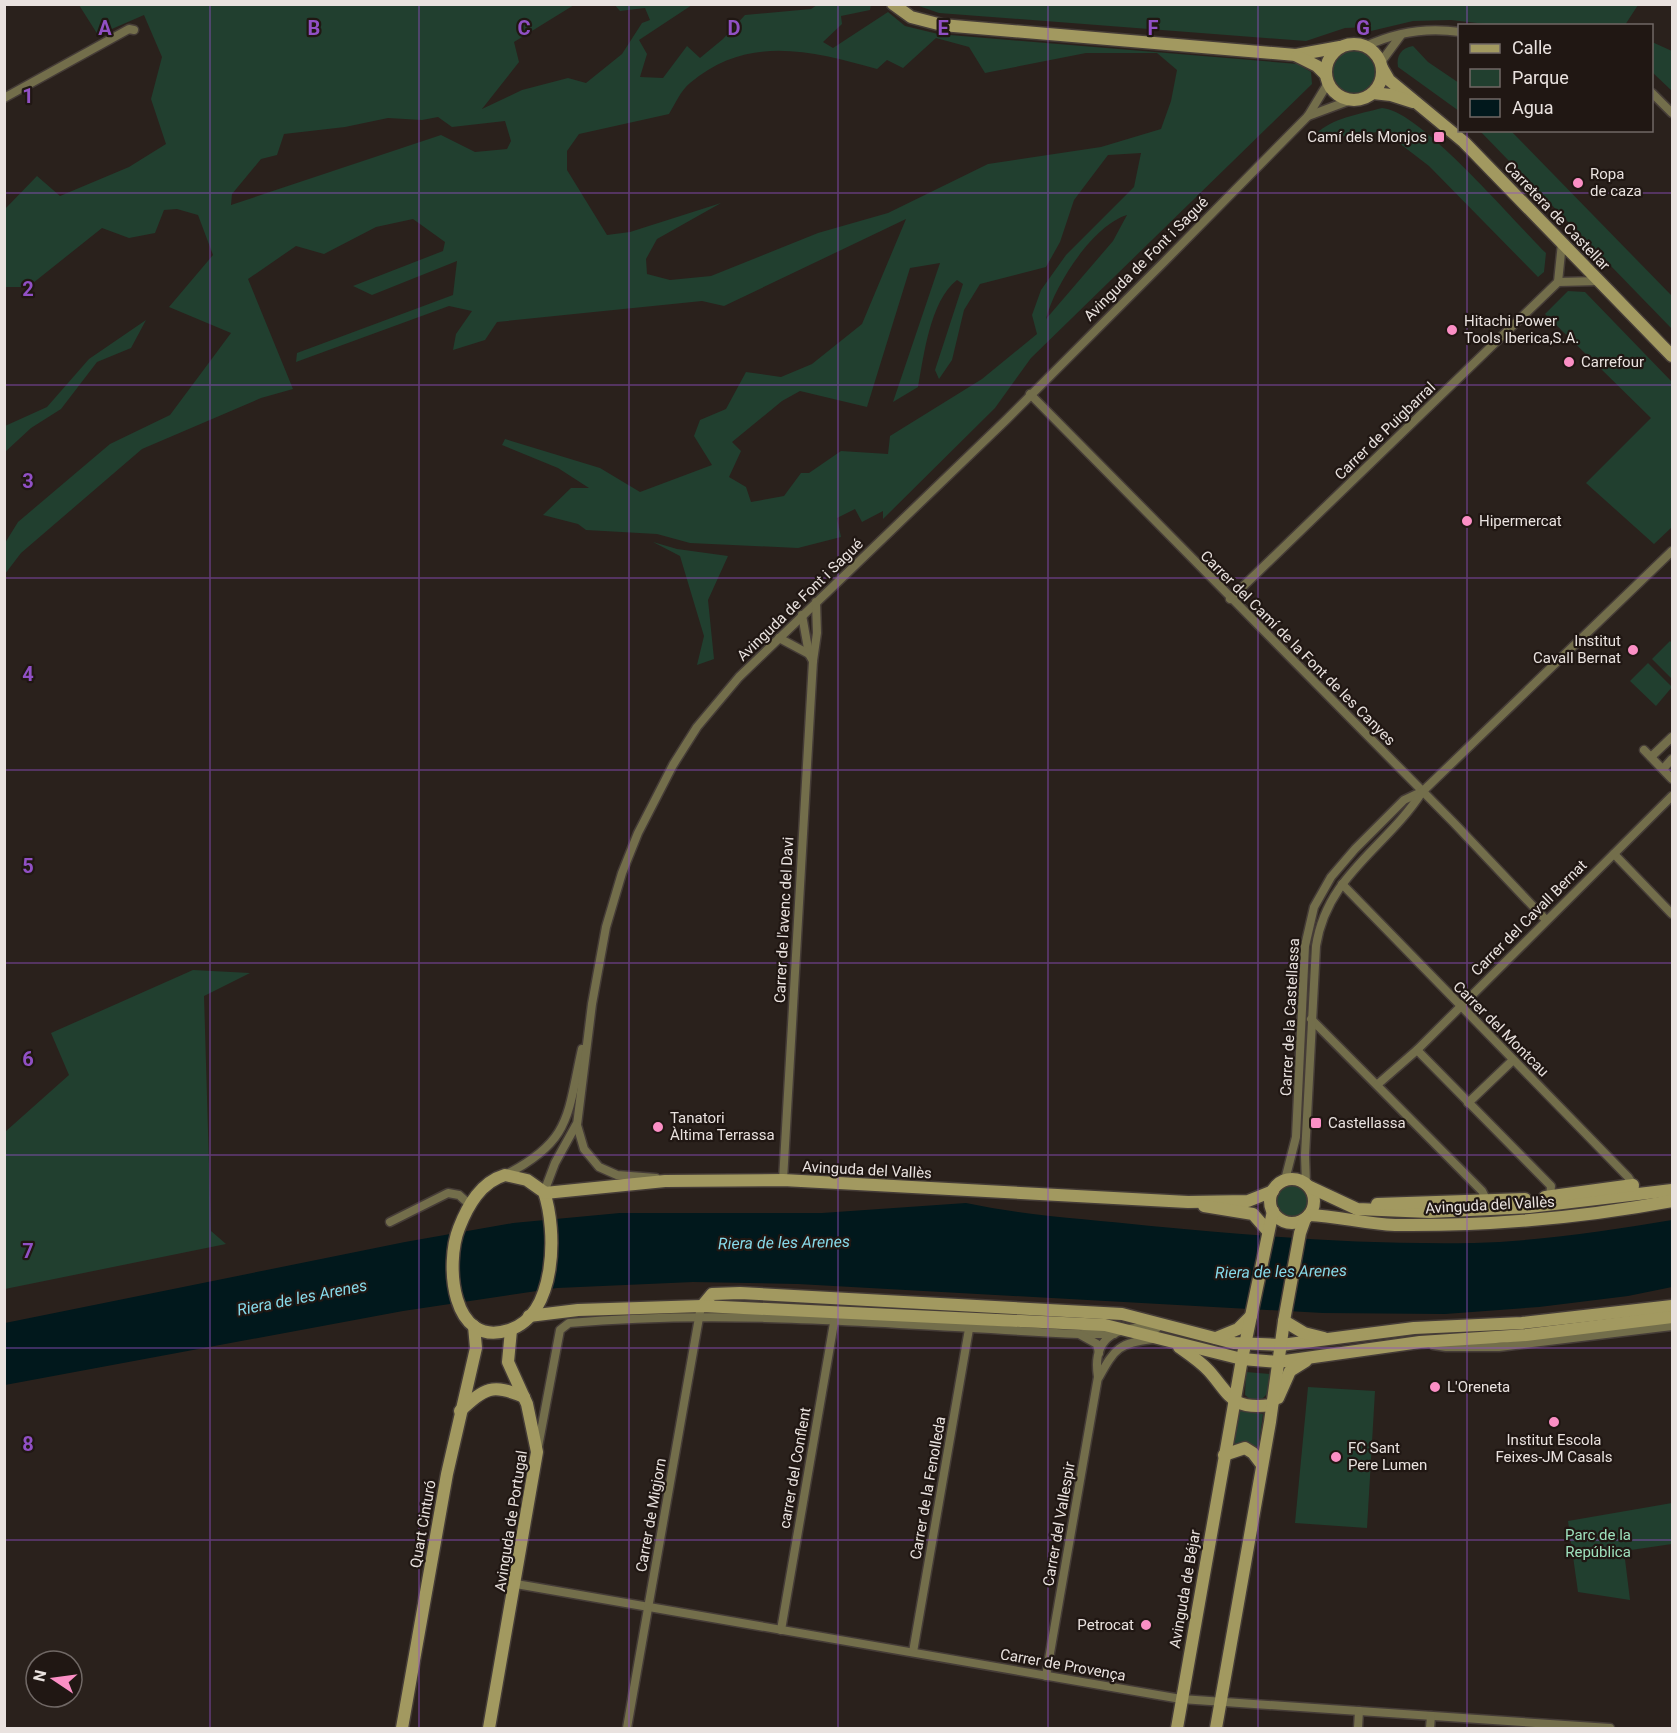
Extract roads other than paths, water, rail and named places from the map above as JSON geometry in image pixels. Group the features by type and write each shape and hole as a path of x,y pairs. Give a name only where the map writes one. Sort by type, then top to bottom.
{"main road":[{"path":"893,4 911,17 942,25 1296,55 1353,43 1366,46 1382,65 1381,80 1373,93 1364,98 1351,100 1335,92 1317,66 1296,55"},
{"path":"1327,79 1329,59 1340,47"},
{"name":"Carretera de Castellar","path":"1382,65 1389,80 1464,142 1672,356"},
{"name":"Carretera de Castellar","path":"1373,93 1391,95 1415,103"},
{"path":"505,1175 527,1180 546,1196 553,1245 549,1270 538,1301 529,1316 511,1330 491,1332 474,1326 458,1303 452,1281 454,1244 470,1205 484,1187 505,1175"},
{"path":"1215,1728 1270,1422 1284,1321 1300,1233 1314,1200 1308,1186 1296,1179 1285,1180 1273,1191 1273,1209 1246,1344 1230,1397"},
{"name":"Avinguda del Vallès","path":"546,1196 665,1181 783,1180 1188,1202 1248,1201 1273,1191"},
{"name":"Avinguda del Vallès","path":"1308,1186 1357,1209 1399,1212 1483,1210 1636,1190"},
{"name":"Avinguda del Vallès","path":"1357,1209 1369,1204 1487,1201 1636,1190 1672,1190"},
{"name":"Avinguda del Vallès","path":"1307,1217 1337,1216 1372,1224 1483,1223 1615,1211 1672,1201"},
{"name":"Avinguda del Vallès","path":"1188,1202 1253,1214 1273,1209"},
{"path":"1273,1209 1288,1222 1307,1217"},
{"path":"1253,1214 1267,1231"},
{"path":"700,1311 711,1294 766,1294 1122,1314 1154,1320 1216,1339 1246,1344 1281,1345 1414,1328 1522,1323 1672,1306"},
{"path":"529,1316 590,1309 1105,1325 1117,1332 1160,1338 1242,1359 1278,1362 1420,1342 1526,1335 1672,1317"},
{"path":"1216,1339 1238,1329 1251,1315"},
{"path":"1284,1321 1304,1333 1330,1339"},
{"name":"Quart Cinturó","path":"402,1728 460,1411 476,1348 474,1326"},
{"path":"511,1330 507,1356 531,1418 537,1452"},
{"path":"1174,1342 1209,1370 1230,1397 1256,1406 1271,1405 1280,1394"},
{"path":"1270,1422 1290,1371 1314,1357"},
{"path":"460,1411 479,1394 492,1388 508,1390 524,1397"},
{"name":"Avinguda de Béjar","path":"1177,1728 1230,1423 1230,1397"},
{"path":"1224,1455 1245,1448 1253,1453 1262,1465"},
{"name":"Avinguda de Portugal","path":"489,1728 516,1584 537,1452"}],"street":[{"path":"4,98 129,29 134,30"},
{"path":"1366,46 1390,35 1421,30 1458,32"},
{"path":"1382,65 1388,49 1401,35"},
{"name":"Avinguda de Font i Sagué","path":"665,1181 651,1177 617,1175 598,1167 584,1149 577,1125 592,1004 606,927 614,897 654,798 697,728 738,677 1030,394 1308,116 1327,79"},
{"path":"1653,94 1672,113"},
{"name":"Avinguda de Font i Sagué","path":"1308,116 1351,100"},
{"path":"1562,243 1558,282 1599,281"},
{"name":"Carrer de Puigbarral","path":"1230,599 1558,282"},
{"name":"Carrer del Camí de la Font de les Canyes","path":"1030,394 1546,920"},
{"name":"Carrer de la Castellassa","path":"1308,1186 1305,1155 1311,1019 1318,931 1327,907 1360,861 1411,808 1422,792 1672,551"},
{"name":"Carrer de l'avenc del Davi","path":"783,1180 811,658 817,633 816,602"},
{"name":"Carrer de l'avenc del Davi","path":"802,615 811,658"},
{"path":"779,638 811,658"},
{"path":"1652,757 1672,737"},
{"path":"1644,750 1672,779"},
{"path":"1663,769 1672,759"},
{"name":"Carrer de la Castellassa","path":"1285,1180 1296,1137 1305,946 1314,908 1331,877 1355,849 1404,800 1422,792"},
{"name":"Carrer del Cavall Bernat","path":"1378,1084 1417,1050 1672,796"},
{"path":"1614,854 1672,914"},
{"name":"Carrer del Montcau","path":"1342,884 1636,1190"},
{"path":"505,1175 544,1153 561,1129 567,1114 592,1004"},
{"name":"Avinguda del Vallès","path":"1311,1019 1482,1191 1487,1201"},
{"name":"Avinguda del Vallès","path":"1417,1050 1551,1186 1550,1197"},
{"path":"1468,1103 1512,1061"},
{"path":"546,1196 549,1173 577,1125"},
{"path":"390,1222 448,1193 459,1195 470,1205"},
{"path":"766,1294 778,1299 829,1302 835,1316"},
{"path":"835,1316 848,1303 900,1302"},
{"name":"Avinguda de Portugal","path":"537,1452 560,1330 569,1323 700,1311"},
{"name":"Carrer de Migjorn","path":"627,1728 700,1311"},
{"path":"835,1316 969,1329 1079,1334 1117,1332"},
{"name":"carrer del Conflent","path":"781,1630 835,1316"},
{"path":"1099,1353 1104,1342 1117,1332 1133,1326 1175,1328"},
{"path":"1420,1342 1446,1347 1498,1347 1672,1326"},
{"name":"Carrer de la Fenolleda","path":"914,1652 969,1329"},
{"path":"1079,1334 1092,1339 1097,1344 1099,1353"},
{"path":"1098,1377 1113,1355 1128,1342 1160,1338"},
{"name":"Carrer del Vallespir","path":"1047,1676 1098,1377 1096,1366 1099,1353"},
{"name":"Carrer de Provença","path":"516,1584 1181,1699 1220,1704 1431,1716 1506,1724 1610,1728"},
{"path":"1358,1728 1359,1711"},
{"path":"1430,1728 1431,1716"}],"water":[{"name":"Riera de les Arenes","path":"966,1203 1035,1214 1151,1226 1393,1243 1474,1243 1549,1238 1672,1220 1672,1287 1628,1296 1539,1307 1445,1314 1323,1313 798,1284 693,1282 557,1288 403,1311 5,1385 5,1323 405,1242 513,1223 620,1213 822,1213"}],"place":[{"name":"Camí dels Monjos","path":"1439,137"},
{"name":"Ropa de caza","path":"1578,183"},
{"name":"Hitachi Power Tools Iberica,S.A.","path":"1452,330"},
{"name":"Carrefour","path":"1569,362"},
{"name":"Hipermercat","path":"1467,521"},
{"name":"Institut Cavall Bernat","path":"1633,650"},
{"name":"Castellassa","path":"1316,1123"},
{"name":"Tanatori Àltima Terrassa","path":"658,1127"},
{"name":"L'Oreneta","path":"1435,1387"},
{"name":"Institut Escola Feixes-JM Casals","path":"1554,1422"},
{"name":"FC Sant Pere Lumen","path":"1336,1457"},
{"name":"Petrocat","path":"1146,1625"}],"park label":[{"name":"Parc de la República","path":"1598,1544"}]}
